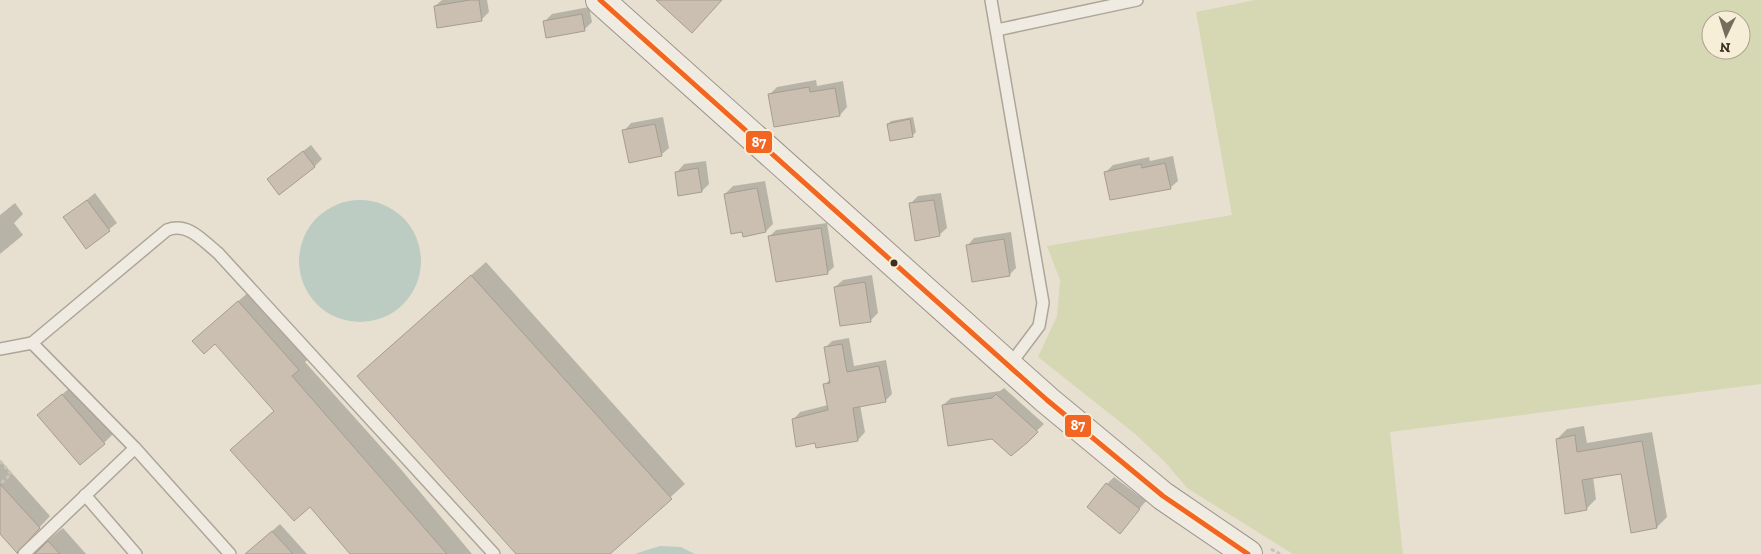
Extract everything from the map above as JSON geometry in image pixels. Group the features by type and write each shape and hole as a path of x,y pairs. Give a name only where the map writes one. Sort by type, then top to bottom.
{"street":[{"path":"600,0 1046,400 1163,496 1248,554"}],"lane":[{"path":"991,0 1044,303 1039,326 1009,366"},
{"path":"996,30 1137,0"},
{"path":"0,349 32,343 166,230 182,227 192,231 218,253 494,554"},
{"path":"32,343 134,448 230,554"},
{"path":"24,554 134,448"},
{"path":"85,496 136,554"}],"path":[{"path":"0,461 12,474 0,484"}],"green space":[{"path":"1255,0 1761,0 1761,384 1390,432 1403,554 1293,554 1187,488 1165,462 1134,433 1038,357 1057,316 1060,280 1047,246 1232,215 1196,12"}],"shaded area":[{"path":"360,200 384,204 403,218 417,237 421,261 417,285 403,304 384,318 360,322 336,318 317,304 303,285 299,261 303,237 317,218 336,204"},
{"path":"660,546 681,547 695,554 634,554"}],"building":[{"path":"479,0 482,21 437,28 434,6"},
{"path":"656,0 722,0 692,33"},
{"path":"582,14 585,31 546,38 543,21"},
{"path":"809,87 810,92 835,88 840,116 774,127 768,94"},
{"path":"910,119 913,137 890,141 887,124"},
{"path":"655,124 662,156 629,163 622,130"},
{"path":"303,151 315,167 279,195 267,179"},
{"path":"1165,163 1171,189 1110,200 1104,172 1141,164 1142,168"},
{"path":"698,168 702,192 678,196 675,172"},
{"path":"757,188 766,232 743,237 742,232 731,234 724,194"},
{"path":"87,200 110,231 86,249 63,217"},
{"path":"934,200 940,236 915,241 909,203"},
{"path":"821,228 828,274 776,282 768,236"},
{"path":"1004,239 1010,276 972,282 966,245"},
{"path":"471,275 672,499 610,554 516,554 357,376"},
{"path":"865,282 871,322 840,326 834,287"},
{"path":"238,301 299,370 292,376 447,554 350,554 310,507 294,521 230,450 274,411 215,344 204,354 192,341"},
{"path":"842,344 847,372 879,366 886,402 853,408 858,441 816,448 815,443 796,447 792,419 828,410 823,384 830,383 824,347"},
{"path":"62,394 105,444 80,465 37,415"},
{"path":"996,394 1038,432 1011,456 992,439 948,446 942,405 992,398"},
{"path":"1575,435 1577,452 1642,441 1657,528 1631,533 1621,474 1582,480 1587,510 1565,514 1556,439"},
{"path":"1106,483 1140,509 1120,534 1087,507"},
{"path":"0,484 40,528 17,553 0,534"},
{"path":"272,531 293,554 245,554"},
{"path":"48,541 60,554 35,554"}],"transit line":[{"name":"87","path":"600,0 1047,400 1163,496 1248,554"}]}
